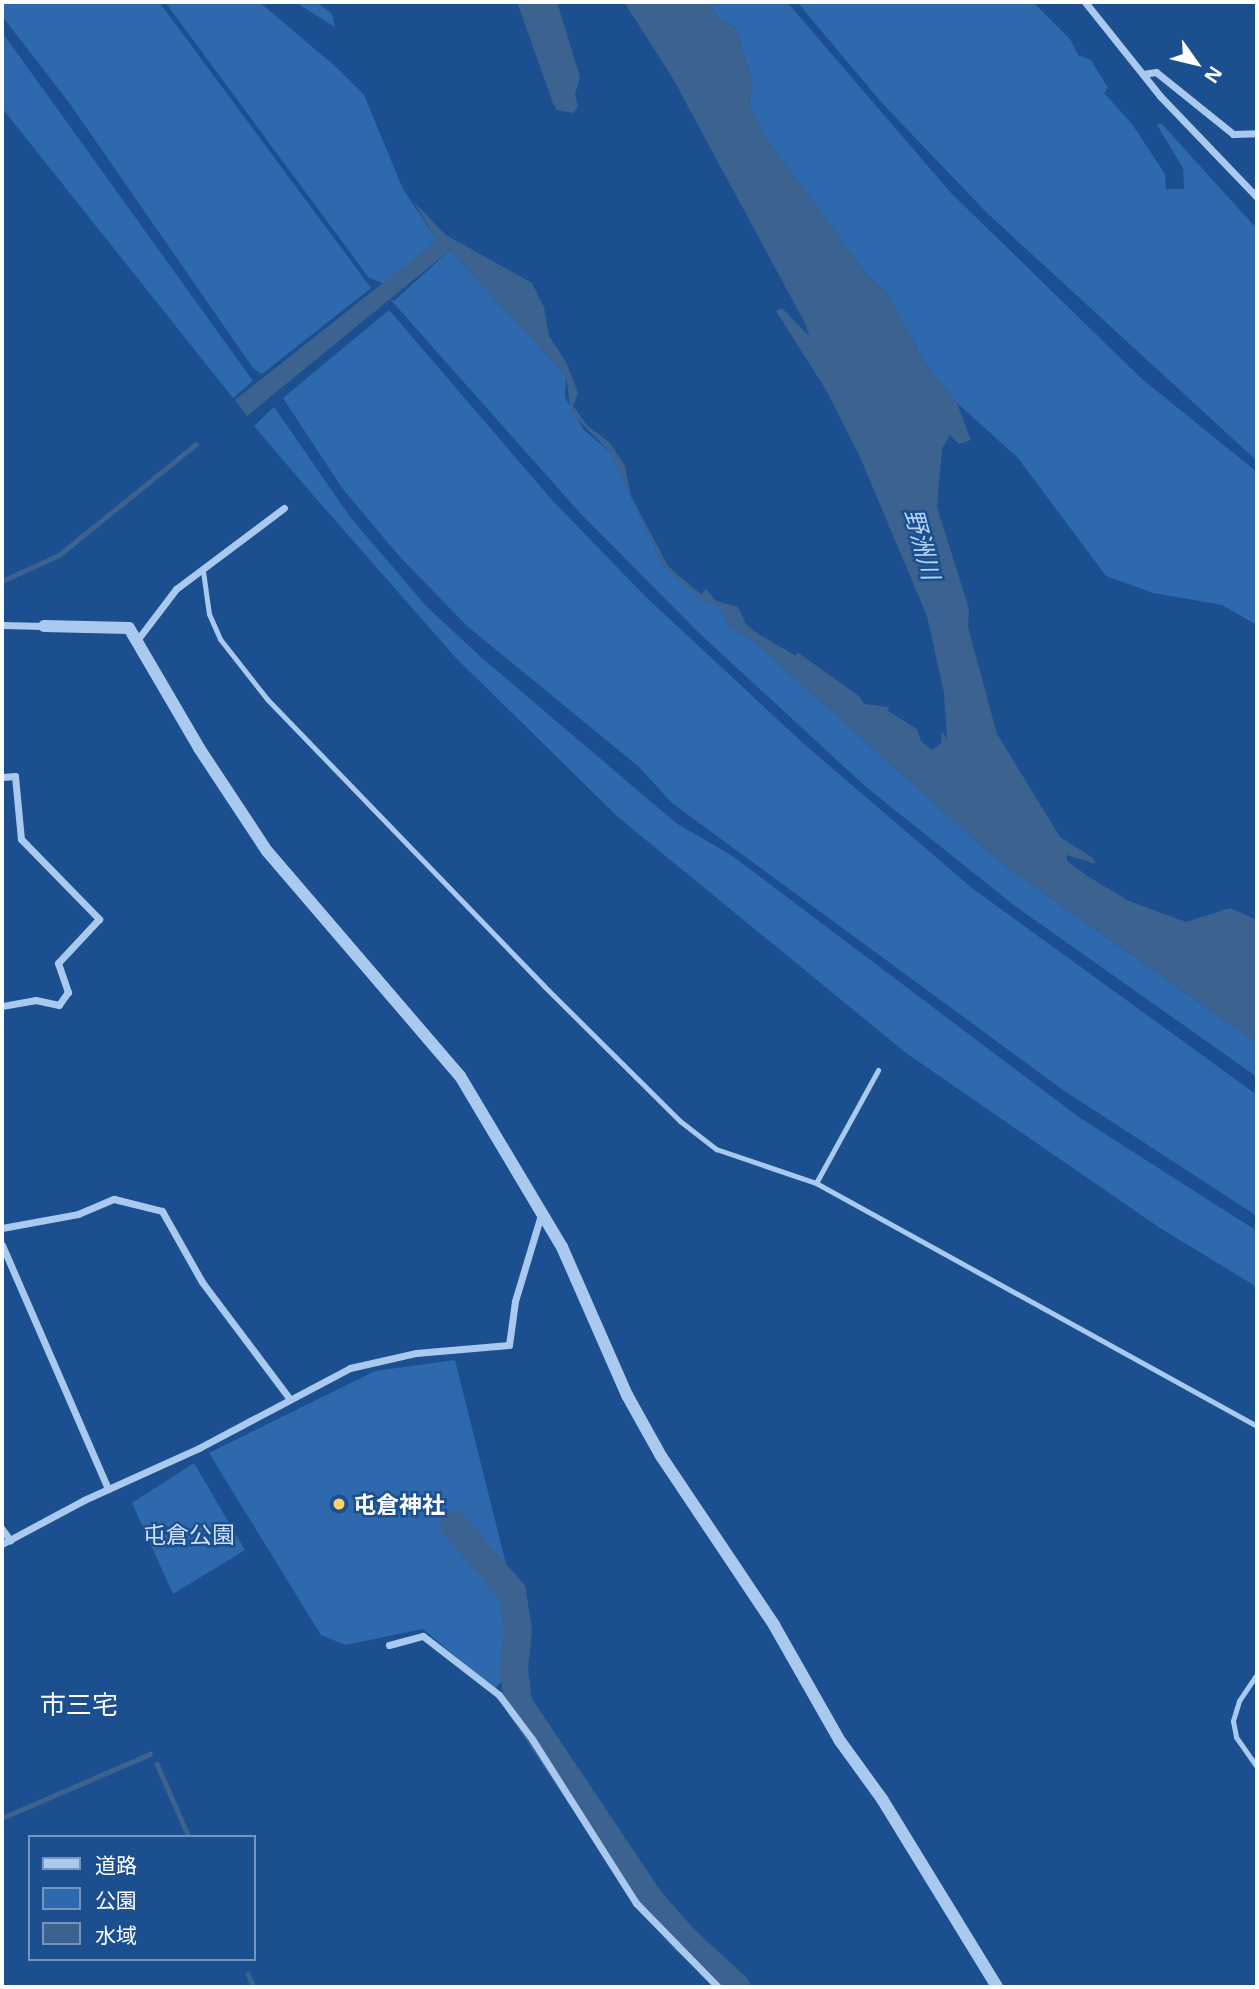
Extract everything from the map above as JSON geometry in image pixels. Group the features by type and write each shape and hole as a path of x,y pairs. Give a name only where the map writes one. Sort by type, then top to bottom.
{"street":[{"path":"1085,2 1143,74 1257,197"},
{"path":"1143,74 1156,72 1233,134 1257,132"},
{"path":"138,639 176,589 284,508"},
{"path":"2,625 129,628 138,639 199,748 267,851 460,1076 542,1211 627,1395 661,1456 774,1625 840,1741 882,1799 996,1987"},
{"path":"2,777 15,776 21,839 99,919 58,963 68,992 59,1006 36,1000 2,1006"},
{"path":"2,1228 78,1214 114,1199 162,1211 202,1282 290,1399"},
{"path":"2,1529 6,1542 108,1489 200,1448 350,1368 388,1357 509,1345 515,1301 542,1211"},
{"path":"2,1245 108,1489"},
{"path":"389,1645 423,1636 499,1695 539,1749 636,1903 718,1987"}],"lane":[{"path":"203,571 209,614 219,639 267,699 544,986 680,1121 716,1149 816,1182 1257,1426"},
{"path":"816,1182 878,1070"},
{"path":"1257,1674 1238,1701 1233,1721 1236,1737 1257,1767"}],"green space":[{"path":"2,2 159,2 371,288 262,374 253,368 70,104 2,16"},
{"path":"165,2 259,2 335,66 364,95 403,189 437,240 385,284 369,278"},
{"path":"295,2 317,2 332,14 335,27"},
{"path":"709,2 787,2 951,193 1142,379 1257,472 1257,625 1222,605 1153,593 1106,576 1018,458 957,403 926,365 886,293 867,275 769,143 749,104 752,79 735,27 719,20"},
{"path":"797,2 1033,2 1070,39 1078,55 1091,60 1108,88 1104,93 1132,124 1165,174 1166,189 1184,189 1183,168 1157,124 1162,124 1257,229 1257,461 987,213 882,103"},
{"path":"2,32 253,381 233,398 2,108"},
{"path":"450,250 566,376 565,397 584,430 611,453 663,566 720,608 729,626 750,638 1002,864 1257,1043 1257,1077 1015,906 866,787 699,633 580,513 390,299 394,301"},
{"path":"389,310 552,500 646,597 805,745 972,888 1257,1095 1257,1216 1063,1090 672,803 639,767 467,626 400,557 342,488 283,398"},
{"path":"274,407 351,518 426,606 482,658 676,823 731,855 1080,1118 1257,1231 1257,1287 1160,1228 906,1053 618,817 457,659 254,426"},
{"path":"455,1360 529,1656 494,1689 423,1629 345,1645 321,1635 209,1453 375,1371"},
{"name":"屯倉公園","path":"194,1463 245,1550 173,1594 132,1503"}],"water":[{"path":"517,2 557,2 580,77 575,95 578,107 573,113 557,110 553,103"},
{"name":"野洲川","path":"624,2 709,2 719,20 735,27 752,79 749,104 769,143 867,275 886,293 926,365 957,403 971,440 959,444 950,435 942,449 937,507 969,609 968,627 997,734 1060,837 1093,858 1096,864 1067,855 1067,861 1089,877 1129,901 1186,922 1230,908 1257,920 1257,1043 1002,864 750,638 729,626 720,608 701,600 663,566 611,453 571,413 566,376 450,250 247,416 235,400 437,240 413,201 446,235 532,283 544,307 549,336 566,362 578,393 573,406 588,426 610,443 625,466 631,496 668,566 701,595 706,589 716,601 738,607 746,624 758,634 796,656 797,652 859,696 864,704 889,707 888,711 917,729 921,741 932,750 941,743 942,731 947,740 944,693 927,616 860,457 826,390 776,311 782,308 809,336 806,325 672,77"}],"waterway":[{"path":"2,581 59,555 196,444"},
{"path":"454,1525 512,1592 518,1630 514,1669 518,1703 650,1900 684,1939 736,1987"},
{"path":"2,1818 150,1754"},
{"path":"157,1764 188,1835"},
{"path":"248,1974 254,1987"}],"place":[{"name":"屯倉神社","path":"339,1504"}],"district":[{"name":"市三宅","path":"79,1705"}]}
